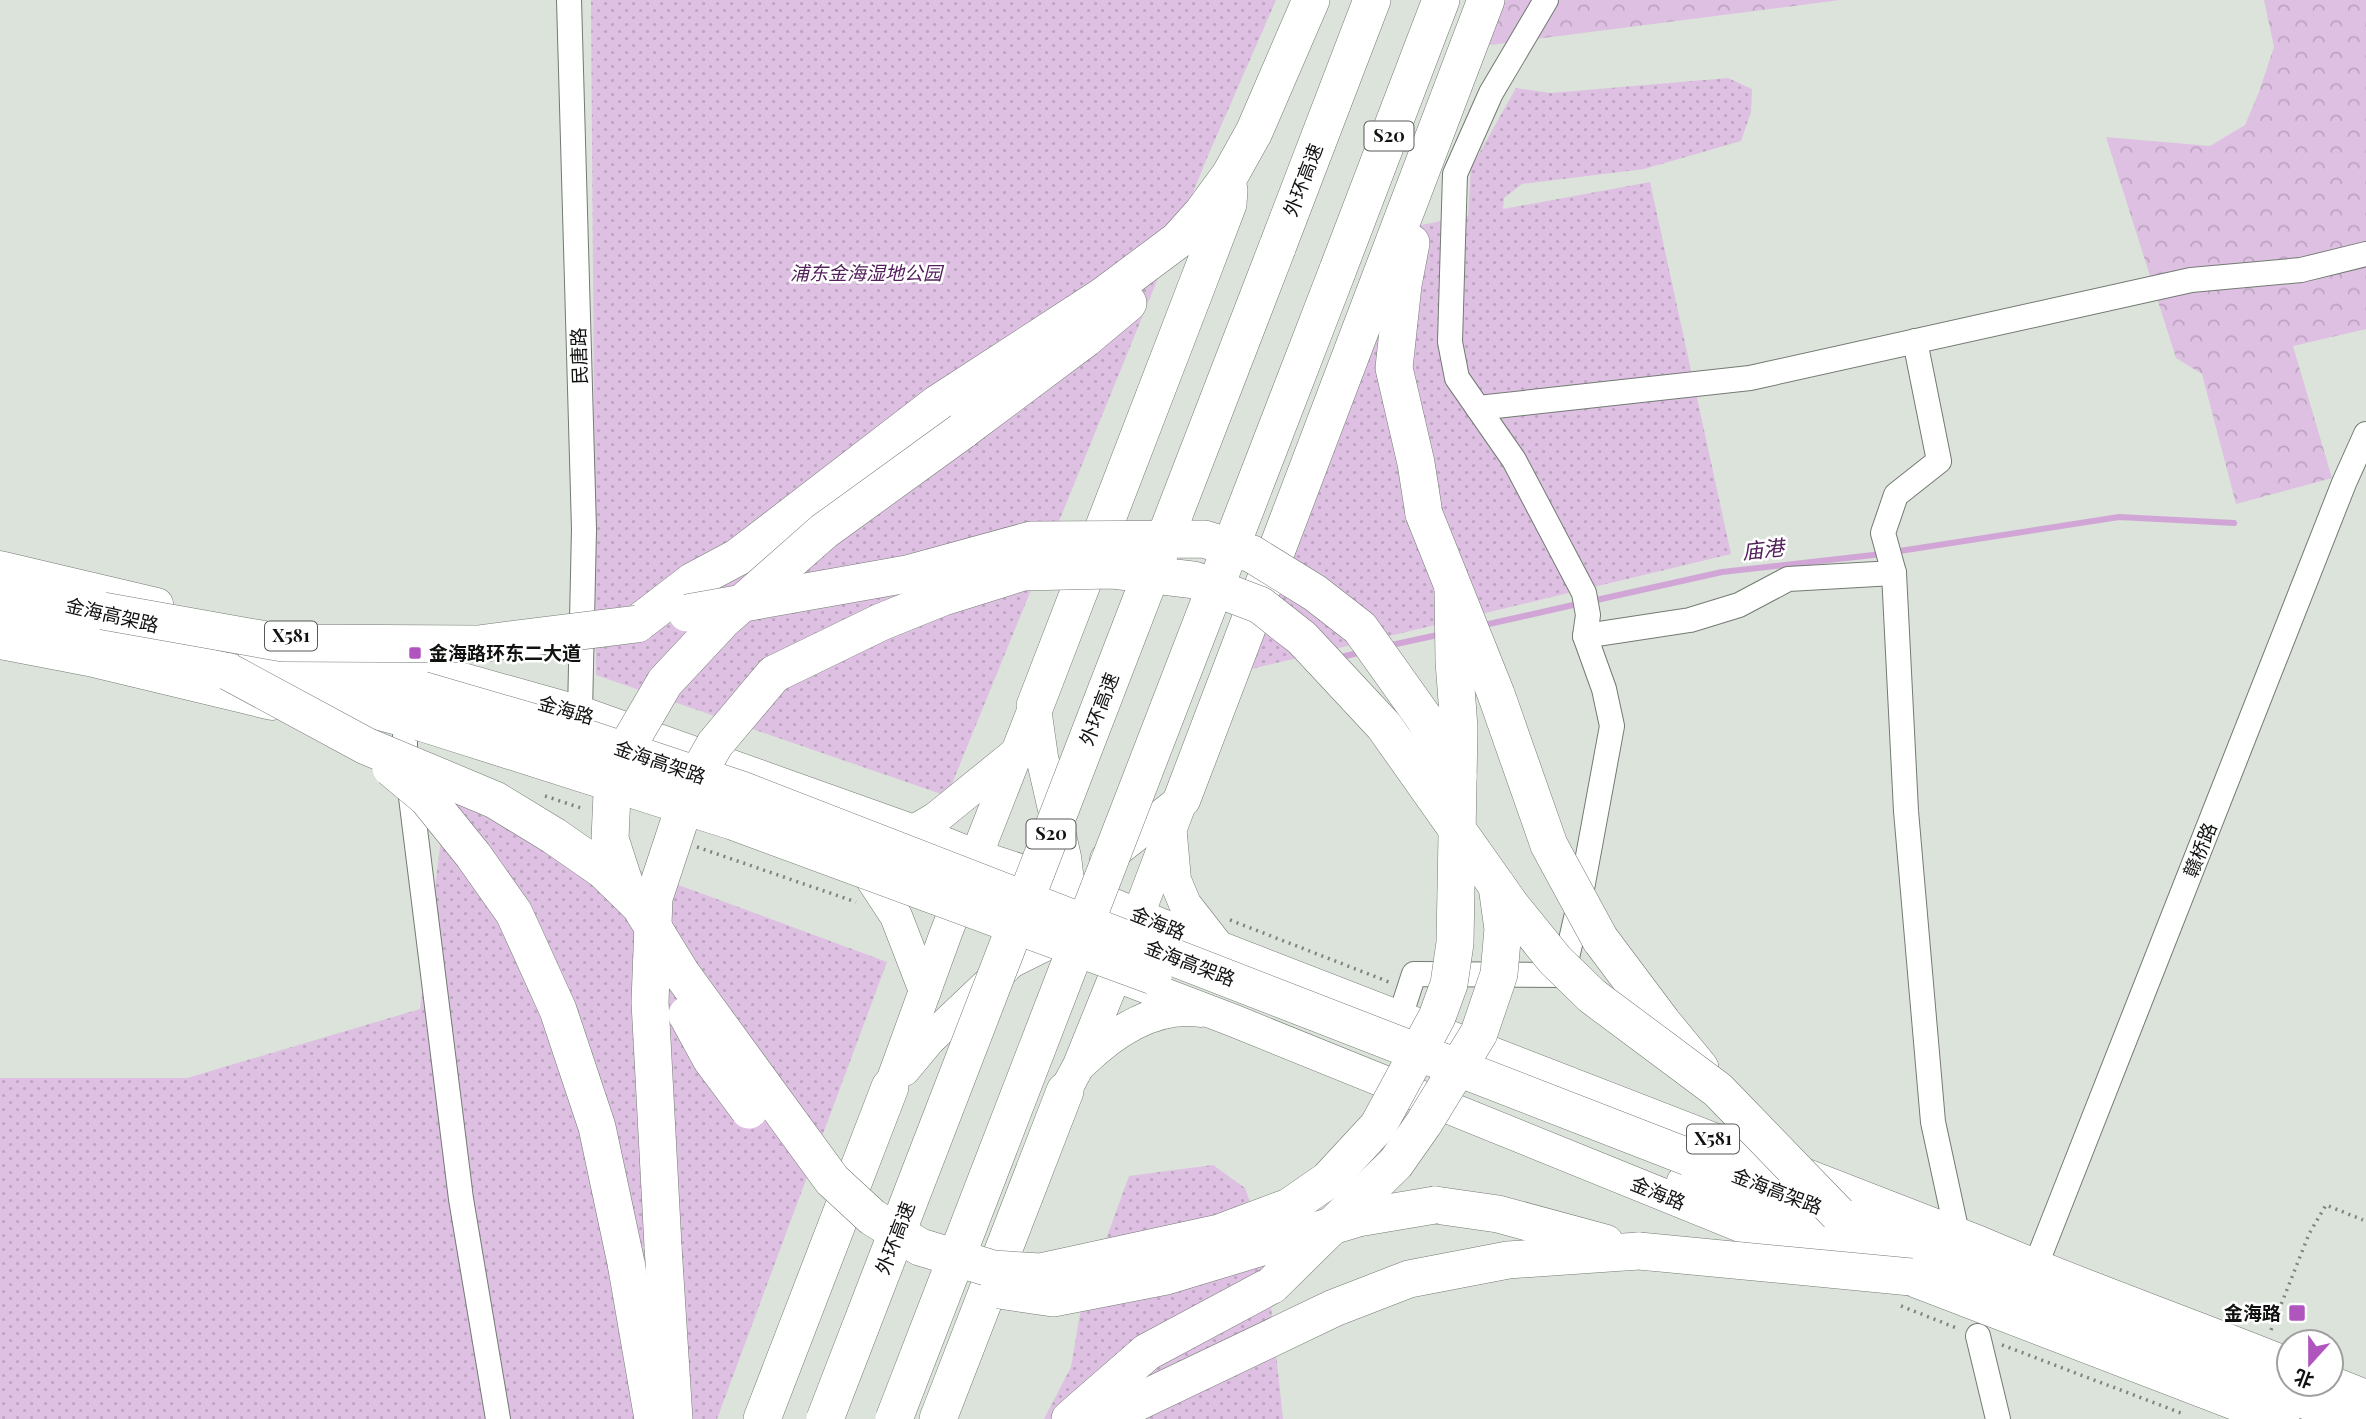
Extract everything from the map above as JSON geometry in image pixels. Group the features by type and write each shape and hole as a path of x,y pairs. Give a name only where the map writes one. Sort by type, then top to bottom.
{"highway":[{"path":"637,624 693,581 738,557 937,404 1112,290 1178,240 1230,175 1254,132 1311,0"},
{"name":"外环高速","path":"825,1419 1373,0"},
{"name":"S20","path":"894,1419 1441,0"},
{"path":"1176,814 1486,0"},
{"path":"1433,138 1403,285 1394,368 1416,463 1424,514 1496,694 1549,845 1600,939 1718,1090 1838,1214"},
{"path":"1035,706 1228,204 1230,175"},
{"path":"1178,240 1156,278 1121,309 962,431 824,531 723,620 665,682 614,771 610,839 635,915 711,1059 821,1204 862,1240 918,1273 970,1287 1053,1298 1166,1276 1358,1218 1435,1205 1497,1214 1639,1251 1911,1277"},
{"path":"103,611 283,643 478,644 637,624 662,616 907,574 1031,540 1204,539 1252,554 1315,593 1360,628 1424,718 1487,827 1503,929 1499,974 1479,1033 1396,1163 1272,1285 1147,1352 1070,1419"},
{"path":"674,1419 650,1002 654,898 691,786 715,744 774,674 881,622 930,602 1023,572 1111,570 1194,580 1260,605 1302,638 1384,726 1512,907 1555,960 1592,996 1718,1090"},
{"path":"229,672 366,747 495,800 603,870 640,906 681,973 832,1180 872,1217 920,1247 993,1269 1040,1272 1219,1233 1289,1207 1328,1180 1378,1126 1437,1017 1449,984 1455,943 1459,728 1454,661 1453,589"},
{"name":"金海高架路","path":"0,590 103,611 422,691 583,737 742,790 1838,1214 2353,1419"},
{"name":"金海高架路","path":"0,620 229,672 420,722 732,821 1505,1108 1911,1277 2281,1419"},
{"path":"366,747 427,798 473,855 514,913 558,1010 597,1127 626,1263 653,1419"},
{"path":"938,1419 1072,1078"},
{"path":"762,1419 890,1087"},
{"path":"1102,1419 1334,1308 1409,1279 1508,1260 1639,1251"}],"main road":[{"name":"金海路","path":"0,567 413,665 580,712 977,856 1069,886 1129,912 2275,1358"},
{"name":"金海路","path":"0,643 89,660 405,736 869,875 934,899 968,917 1041,947 1138,982 1728,1221 2233,1419"},
{"path":"890,1087 925,991 968,917 977,856 1035,706"},
{"path":"1035,706 1042,757 1069,886 1072,923 1107,972"},
{"path":"914,831 936,818 1016,753"},
{"path":"968,917 1031,908 1069,886 1176,814"},
{"path":"1072,1078 1129,912 1176,814"},
{"path":"1176,814 1175,880 1185,904 1218,946"},
{"path":"1008,866 1031,908 1051,976 1052,1034 1072,1078"},
{"path":"869,875 896,916 925,991"},
{"path":"890,1087 929,1040 1011,962 1041,947 1072,923 1129,912"},
{"path":"1072,1078 1135,1021 1174,1009 1198,1010 1232,1020"},
{"path":"2345,1388 2366,1396"}],"street":[{"name":"民唐路","path":"569,0 584,529 580,712"},
{"path":"1400,1017 1414,974 1563,975 1579,905 1612,726 1586,615 1514,460 1457,378 1450,342 1455,174 1491,93 1546,0"},
{"path":"1478,408 1750,377 2191,280 2301,271 2366,254"},
{"path":"1914,341 1939,461 1896,495 1884,533 1891,561 1906,811 1933,1122 1957,1233"},
{"name":"赣桥路","path":"2034,1266 2344,483 2366,434"},
{"path":"1586,615 1690,620 1739,605 1788,579 1891,561"},
{"path":"405,736 461,1199 498,1419"},
{"path":"1978,1336 1998,1419"}],"path":[{"path":"2267,1339 2309,1234 2326,1205 2363,1220"}],"green space":[{"name":"浦东金海湿地公园","path":"591,0 1276,0 1207,158 947,796 596,675"},
{"path":"1500,0 1840,0 1482,46"},
{"path":"2264,0 2366,0 2366,329 2293,346 2332,478 2236,504 2202,374 2176,358 2106,137 2210,146 2245,125 2274,47"},
{"path":"1728,78 1752,89 1751,112 1741,141 1644,169 1522,184 1504,198 1503,209 1650,182 1731,554 1239,672 1411,227 1468,216 1471,168 1516,88 1551,93"},
{"path":"446,799 887,962 717,1419 0,1419 0,1078 187,1078 420,1009"},
{"path":"1213,1165 1245,1188 1264,1240 1283,1419 1044,1419 1071,1367 1081,1308 1129,1176"}],"waterway":[{"name":"庙港","path":"1893,552 2119,517 2234,523"},
{"name":"庙港","path":"1592,601 1722,572 1882,554"},
{"name":"庙港","path":"1480,626 1582,603"},
{"name":"庙港","path":"1387,646 1442,634"},
{"name":"庙港","path":"1336,658 1363,652"}],"place":[{"name":"金海路环东二大道","path":"415,653"},
{"name":"金海路","path":"2297,1313"}]}
